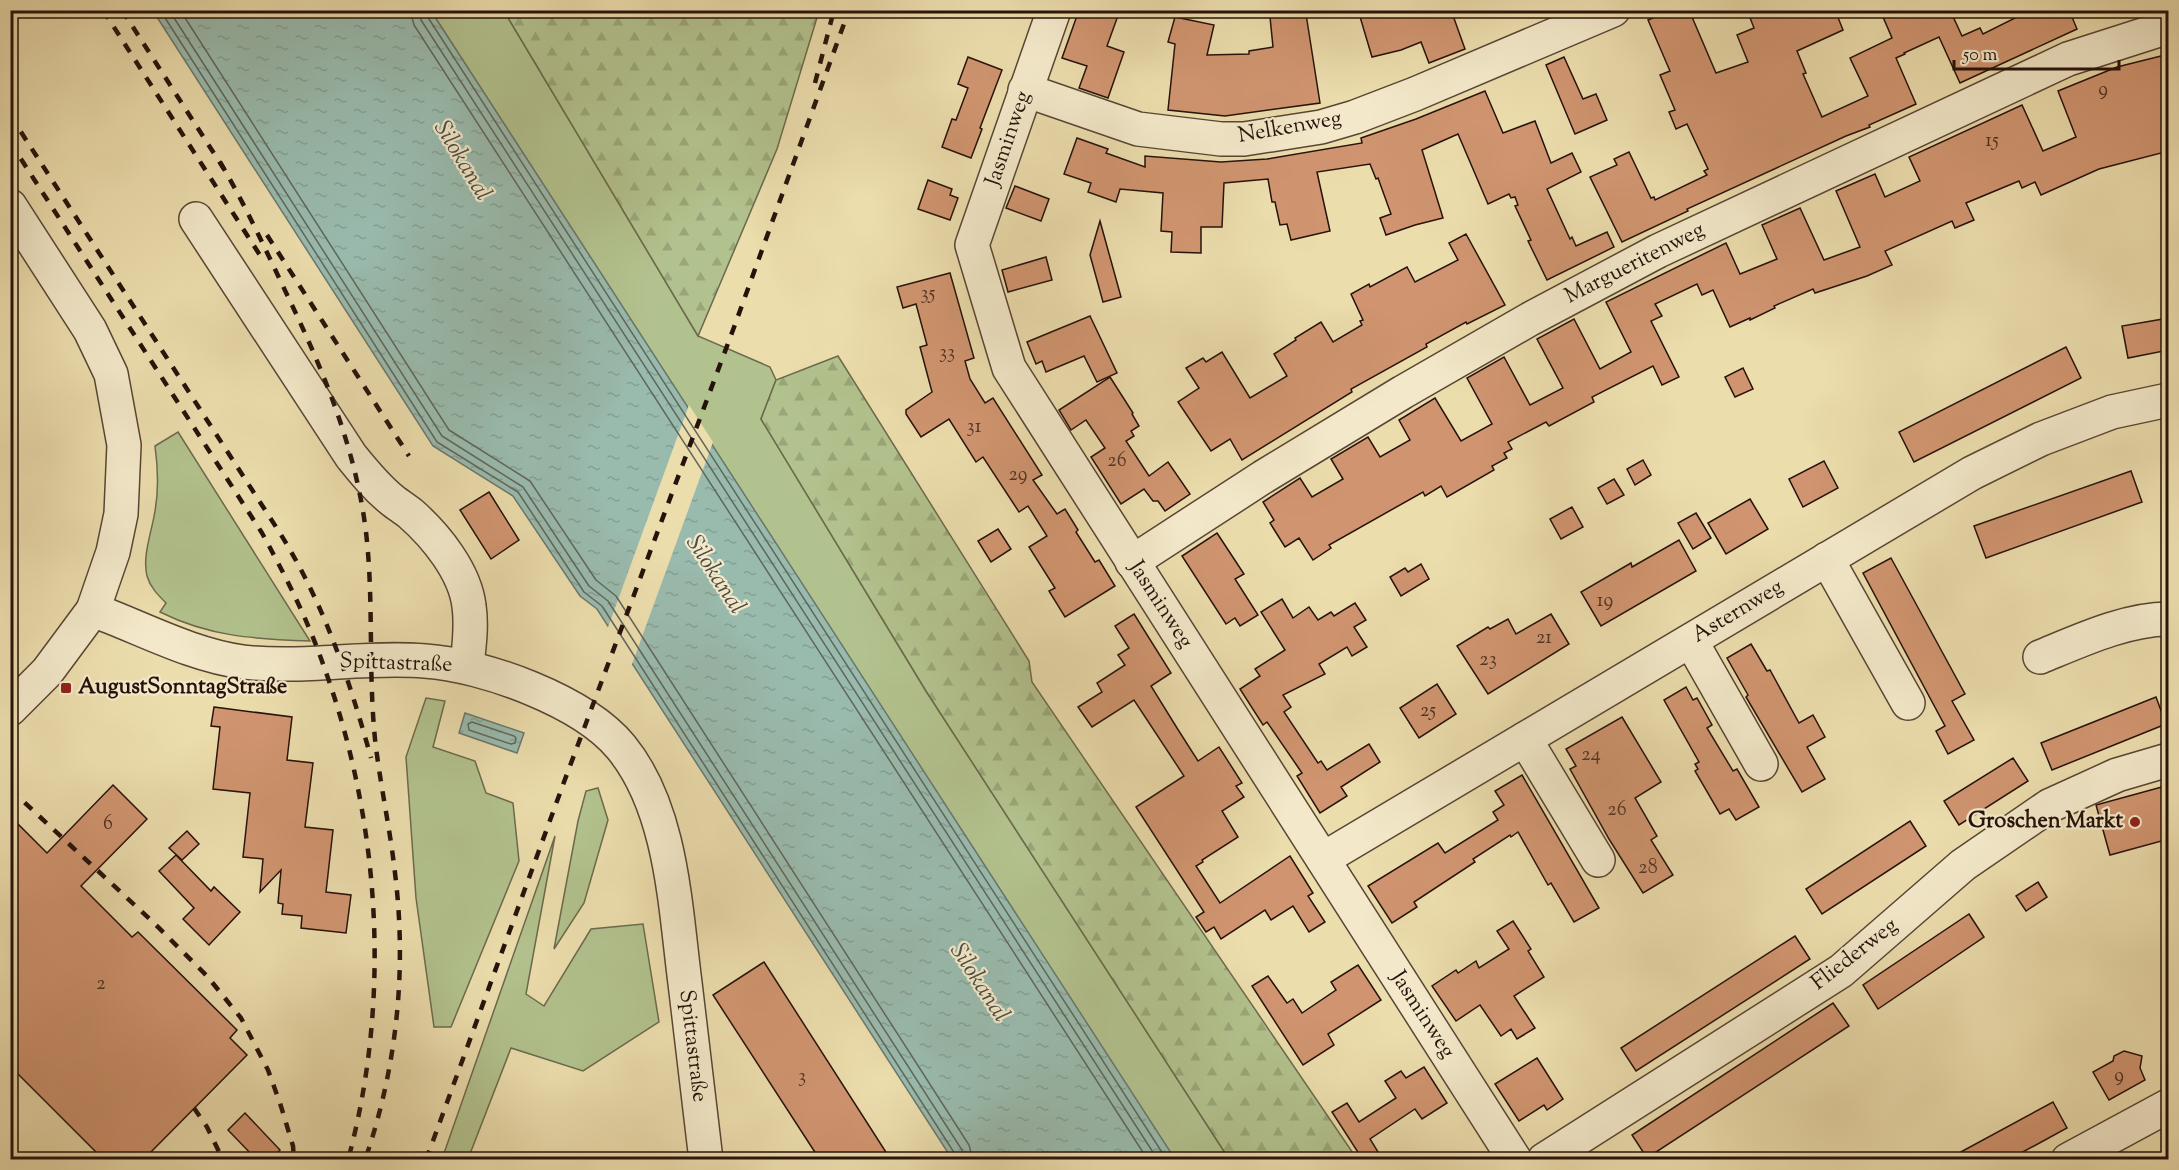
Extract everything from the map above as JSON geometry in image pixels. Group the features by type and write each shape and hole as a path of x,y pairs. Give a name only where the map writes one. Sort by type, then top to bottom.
{"street":[{"name":"Jasminweg","path":"1053,10 972,245 1009,368 1515,1160"},
{"name":"Nelkenweg","path":"1025,90 1138,129 1221,139 1244,139 1321,127 1355,117 1613,10"},
{"name":"Margueritenweg","path":"1132,562 1263,477 1403,392 1530,319 1658,251 2068,59 2169,27"},
{"path":"10,709 47,672 93,610 113,552 122,502 124,445 111,374 90,330 11,207"},
{"path":"196,219 351,456 380,490 423,525 436,539 453,565 465,588 469,604 471,624 467,666"},
{"name":"Asternweg","path":"1323,859 1972,473 2041,439 2112,412 2169,400"},
{"path":"1827,559 1908,703"},
{"name":"Spittastraße","path":"93,610 186,647 243,662 286,664 404,659 467,666 512,680 568,707 597,725 620,746 640,776 651,801 668,857 711,1125 706,1160"},
{"path":"2040,657 2095,635 2155,619 2169,619"},
{"path":"1691,641 1761,764"},
{"path":"1525,739 1598,860"},
{"name":"Fliederweg","path":"1544,1160 1841,971 1963,865 2049,806 2117,775 2169,760"},
{"path":"2068,1160 2169,1106"}],"green space":[{"path":"431,11 504,11 698,336 770,367 776,380 761,419 926,691 1229,1159 1174,1159"},
{"path":"504,11 819,11 777,149 698,336"},
{"path":"838,356 1029,661 1032,682 1357,1159 1229,1159 926,691 761,419 776,380"},
{"path":"178,432 310,641 252,638 215,632 160,612 166,603 150,584 146,568 157,495 155,446"},
{"path":"426,698 445,701 433,747 475,761 486,793 513,803 519,861 451,1027 434,1027 416,898 406,757"},
{"path":"598,788 608,820 584,903 554,949 578,821 586,791"},
{"path":"555,836 526,994 544,1006 591,929 643,924 659,1022 583,1071 511,1048 468,1159 442,1159"}],"water":[{"name":"Silokanal","path":"153,11 431,11 1175,1159 952,1159 597,609 580,596 513,496 433,446"},
{"path":"465,713 524,733 517,753 459,733"}],"pier":[{"path":"689,405 713,442 631,667 607,630"}],"building":[{"path":"1079,10 1120,10 1107,46 1124,52 1108,98 1079,88 1087,66 1062,58"},
{"path":"1358,10 1451,10 1465,49 1429,63 1421,42 1372,57"},
{"path":"1672,10 1689,10 1716,73 1748,62 1737,35 1754,28 1747,10 1835,10 1843,30 1797,51 1806,73 1803,74 1822,117 1868,96 1850,58 1892,38 1880,10 1950,10 1962,36 1980,28 1983,34 2031,10 2069,10 2077,29 1960,83 1939,37 1904,53 1896,58 1916,104 1687,209 1688,211 1622,242 1590,177 1617,165 1614,159 1629,152 1651,198 1654,197 1655,200 1707,175 1704,171 1708,169 1687,124 1676,129 1669,112 1675,110 1660,75 1670,71 1648,20"},
{"path":"1306,14 1320,103 1225,116 1168,110 1175,44 1168,42 1175,17 1214,25 1207,55 1249,54 1249,51 1273,47 1270,17"},
{"path":"2169,54 2169,151 2099,169 2041,195 2035,182 2022,188 2019,181 1966,203 1974,220 1955,228 1952,221 1885,251 1892,265 1815,293 1813,289 1774,306 1775,308 1750,320 1750,318 1730,327 1713,290 1702,295 1697,284 1655,304 1662,316 1651,321 1679,377 1662,385 1653,366 1592,397 1594,402 1549,426 1546,422 1508,442 1512,449 1504,453 1507,458 1492,466 1494,470 1447,497 1441,486 1425,496 1423,492 1329,545 1331,548 1313,560 1299,538 1285,547 1270,523 1274,520 1263,502 1300,478 1312,497 1343,479 1331,459 1368,437 1380,457 1410,440 1399,420 1435,398 1461,441 1492,424 1467,378 1504,357 1530,405 1563,388 1537,339 1574,319 1600,369 1631,352 1606,302 1726,243 1740,274 1777,259 1762,225 1800,208 1824,260 1860,247 1836,191 1875,174 1885,197 1920,181 1909,157 2022,105 2043,151 2076,137 2058,91 2117,67"},
{"path":"968,57 1002,70 971,158 942,147 952,119 956,120 968,88 958,84"},
{"path":"1564,57 1583,99 1596,94 1607,120 1575,134 1546,65"},
{"path":"1485,91 1503,133 1535,121 1551,163 1572,153 1581,172 1547,189 1570,239 1572,237 1576,246 1607,232 1614,247 1547,280 1528,241 1531,240 1515,206 1518,205 1515,197 1511,198 1509,194 1488,204 1458,134 1422,150 1443,218 1386,235 1380,218 1391,214 1378,178 1376,179 1370,164 1317,172 1330,231 1291,240 1287,224 1280,225 1275,202 1272,202 1268,179 1224,183 1222,227 1201,227 1201,253 1171,252 1172,232 1161,231 1163,193 1120,189 1116,202 1088,192 1091,183 1064,174 1077,138 1108,149 1106,153 1145,167 1145,156 1221,162 1267,159 1362,143 1361,138"},
{"path":"928,180 952,189 950,195 958,198 950,220 918,209"},
{"path":"1015,186 1049,199 1041,221 1006,208"},
{"path":"1100,221 1121,297 1103,302 1090,255"},
{"path":"1466,234 1505,305 1467,324 1466,322 1426,344 1427,347 1351,389 1352,392 1242,460 1230,439 1211,451 1178,402 1199,388 1186,368 1203,358 1206,362 1222,352 1250,398 1287,376 1274,354 1296,340 1295,338 1321,322 1333,342 1362,325 1360,321 1363,320 1351,294 1369,284 1370,287 1407,267 1415,282 1458,260 1449,243"},
{"path":"1046,257 1052,280 1008,292 1002,270"},
{"path":"950,273 974,358 965,361 970,379 985,403 993,398 1042,475 1033,480 1057,514 1065,509 1095,562 1099,560 1115,586 1065,617 1049,591 1055,588 1029,547 1047,536 1028,506 1019,512 983,457 976,462 949,419 921,437 906,414 906,410 932,392 920,347 927,345 916,304 903,308 897,287"},
{"path":"1090,316 1117,373 1097,382 1084,356 1046,372 1042,361 1036,364 1027,342"},
{"path":"2169,318 2169,350 2128,358 2122,326"},
{"path":"2066,347 2081,378 1914,462 1899,432"},
{"path":"1743,368 1753,389 1735,397 1725,377"},
{"path":"1110,377 1139,426 1131,431 1134,436 1126,441 1149,476 1168,462 1190,494 1165,511 1158,501 1153,501 1144,489 1121,504 1091,457 1105,448 1086,420 1071,430 1059,410"},
{"path":"1643,460 1651,475 1635,485 1627,469"},
{"path":"1824,461 1838,488 1803,507 1789,479"},
{"path":"2131,471 2142,502 1986,558 1974,526"},
{"path":"1614,479 1624,495 1607,504 1598,488"},
{"path":"489,492 519,540 491,559 460,510"},
{"path":"1750,499 1768,529 1726,554 1708,523"},
{"path":"1572,507 1583,527 1561,539 1550,519"},
{"path":"1696,513 1711,538 1693,549 1678,523"},
{"path":"998,529 1011,549 991,562 978,541"},
{"path":"1217,533 1244,574 1235,579 1258,615 1240,626 1235,618 1226,624 1182,556"},
{"path":"1679,540 1696,571 1601,626 1581,592 1631,563 1632,567"},
{"path":"1891,558 1965,694 1952,701 1974,740 1948,754 1936,731 1945,726 1863,573"},
{"path":"1421,564 1429,579 1401,596 1390,577 1405,568 1408,572"},
{"path":"1282,599 1293,618 1309,607 1318,620 1331,612 1334,616 1355,603 1366,620 1354,627 1367,647 1352,656 1347,647 1319,664 1325,674 1283,695 1291,707 1284,712 1318,763 1321,761 1327,770 1369,744 1380,762 1341,787 1347,796 1320,813 1297,776 1302,773 1267,722 1263,725 1240,689 1260,676 1255,669 1285,650 1261,612"},
{"path":"1134,614 1171,673 1151,686 1198,761 1219,747 1242,783 1236,786 1244,797 1222,811 1238,837 1196,866 1220,903 1290,856 1313,893 1308,896 1325,922 1309,932 1293,906 1271,920 1265,910 1221,939 1214,927 1206,932 1196,917 1204,912 1136,807 1184,776 1134,700 1092,727 1078,707 1102,692 1097,683 1125,665 1118,655 1129,648 1115,626"},
{"path":"1551,614 1569,644 1488,694 1457,646 1488,627 1490,629 1508,619 1516,634"},
{"path":"1751,644 1767,671 1770,670 1799,723 1813,715 1825,737 1807,747 1825,779 1802,792 1746,697 1748,695 1727,658"},
{"path":"1437,684 1456,714 1419,738 1400,708"},
{"path":"1686,687 1693,700 1697,698 1712,725 1707,728 1733,771 1737,769 1759,807 1736,820 1729,809 1720,814 1695,771 1698,769 1695,764 1699,762 1664,700"},
{"path":"2156,697 2166,724 2052,770 2041,743"},
{"path":"214,707 292,717 287,760 313,763 305,827 333,830 326,892 351,895 346,933 301,928 302,916 282,914 283,904 278,903 281,870 260,892 263,859 243,857 250,793 213,789 220,727 211,726"},
{"path":"1622,717 1661,782 1635,798 1657,836 1651,840 1673,875 1643,893 1609,839 1570,769 1576,766 1566,749"},
{"path":"2013,758 2028,781 1959,825 1944,801"},
{"path":"1522,775 1599,908 1574,922 1551,883 1548,885 1518,832 1473,859 1475,862 1414,902 1417,907 1392,923 1368,886 1438,843 1445,853 1498,820 1493,812 1504,805 1495,791"},
{"path":"113,785 147,819 81,886 132,937 138,932 237,1030 230,1038 247,1055 143,1160 104,1160 10,1066 10,816 47,853"},
{"name":"Groschen Markt","path":"2169,785 2169,839 2110,855 2096,805"},
{"path":"1910,821 1926,846 1822,914 1806,889"},
{"path":"187,831 199,844 182,860 169,848"},
{"path":"176,855 211,891 214,887 240,912 209,945 183,919 194,908 159,871"},
{"path":"2038,882 2047,897 2026,911 2016,896"},
{"path":"1969,914 1984,937 1878,1009 1863,985"},
{"path":"1513,921 1531,949 1528,951 1544,977 1514,996 1535,1028 1517,1039 1511,1029 1501,1036 1480,1005 1456,1021 1432,986 1456,970 1458,973 1476,961 1479,968 1509,949 1497,931"},
{"path":"1795,936 1810,959 1636,1071 1621,1048"},
{"path":"764,962 891,1160 820,1160 713,995"},
{"path":"1358,965 1381,1000 1328,1034 1334,1045 1303,1065 1252,986 1268,976 1287,1003 1293,999 1302,1013 1336,990 1331,982"},
{"path":"1833,1003 1849,1026 1647,1158 1632,1135"},
{"path":"2124,1051 2142,1056 2140,1068 2145,1080 2109,1100 2093,1072 2113,1061 2114,1056"},
{"path":"1537,1058 1563,1099 1547,1110 1544,1105 1519,1121 1495,1084"},
{"path":"1424,1067 1447,1103 1422,1119 1415,1109 1370,1139 1383,1160 1363,1160 1332,1112 1347,1103 1359,1122 1396,1098 1385,1081 1401,1071 1406,1078"},
{"path":"2053,1102 2067,1128 2045,1140 2008,1160 1946,1160"},
{"path":"245,1113 280,1150 271,1160 257,1160 228,1130"}],"railway":[{"path":"103,10 263,260"},
{"path":"122,10 224,169"},
{"path":"815,83 834,10"},
{"path":"426,1160 849,10"},
{"path":"10,115 294,557 321,612 344,669 371,758"},
{"path":"10,142 262,533 295,597 323,664 342,723 357,785 368,847 373,910 374,973 371,1036 362,1099 348,1160"},
{"path":"220,162 259,237 322,373 354,467 366,532 375,739 395,873 400,946 392,1054 385,1090 365,1160"},
{"path":"267,235 409,456"},
{"path":"10,789 155,924 207,976 241,1018 268,1070 293,1146 294,1160"},
{"path":"194,1108 207,1127 223,1160"}],"place":[{"name":"AugustSonntagStraße","path":"66,688"},
{"name":"Groschen Markt","path":"2135,822"}]}
